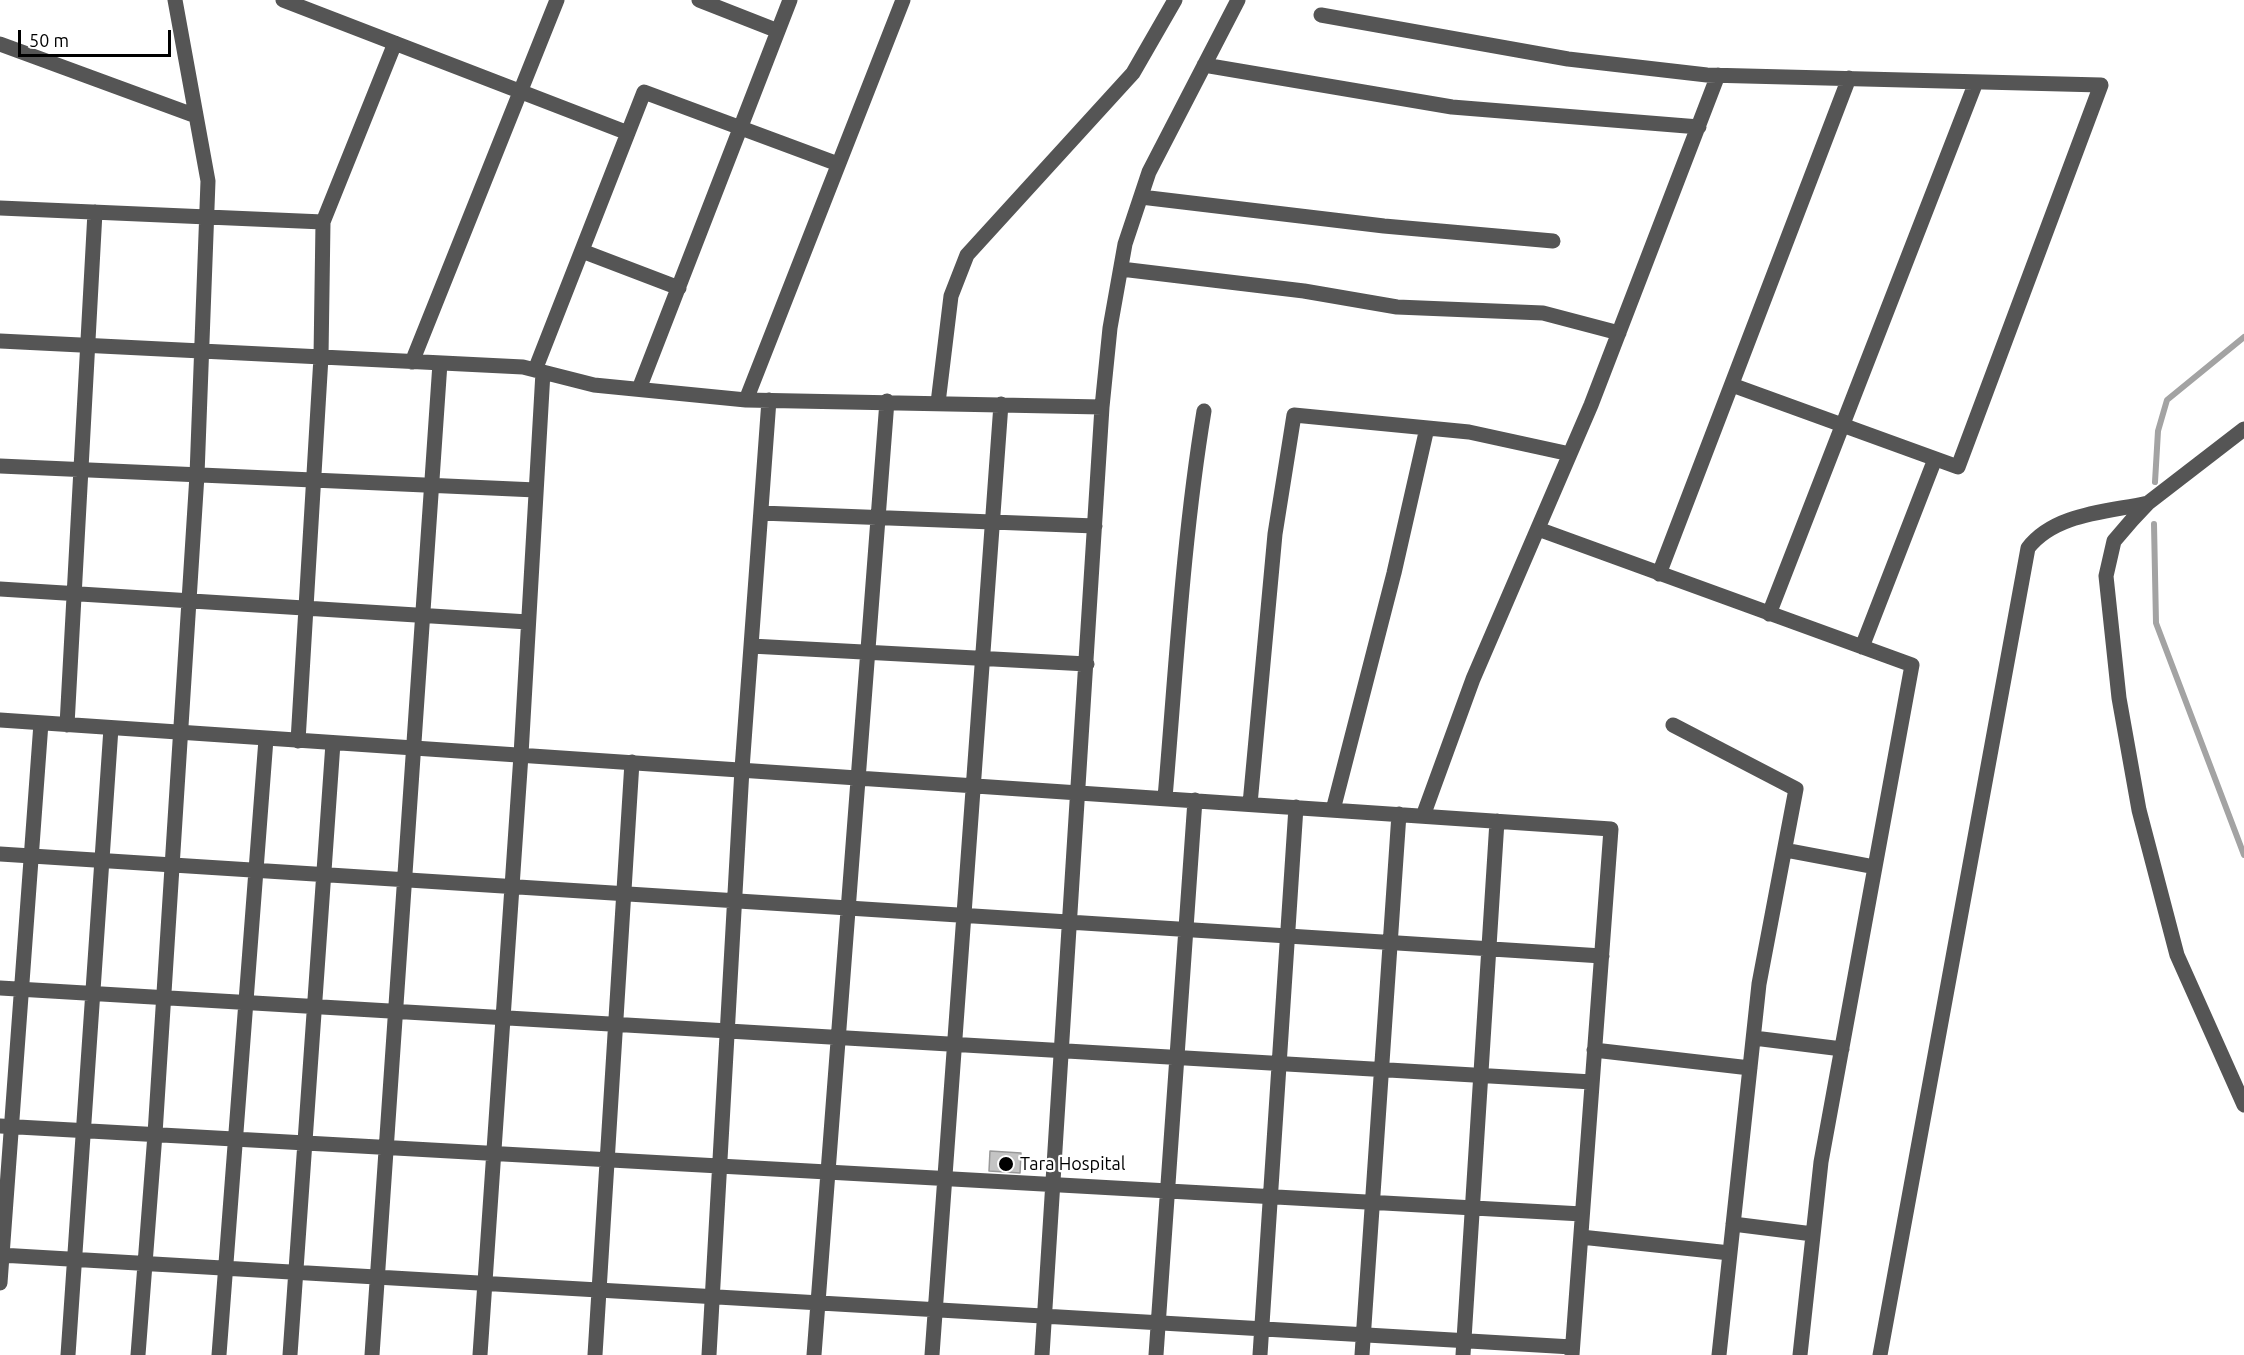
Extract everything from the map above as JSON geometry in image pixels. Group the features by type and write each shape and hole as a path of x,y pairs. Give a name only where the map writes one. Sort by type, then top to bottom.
{"street":[{"path":"138,1355 155,1134 197,475 208,181 175,0"},
{"path":"284,0 628,133"},
{"path":"412,362 556,0"},
{"path":"699,0 778,31"},
{"path":"639,389 790,0"},
{"path":"746,400 902,0"},
{"path":"939,403 951,296 967,255 1133,73 1175,0"},
{"path":"1042,1355 1102,407 1110,327 1125,244 1149,172 1238,0"},
{"path":"1321,15 1568,60 1718,75 2101,85 1958,467 1732,386"},
{"path":"298,741 321,357 323,222 395,43"},
{"path":"0,44 196,116"},
{"path":"1204,65 1452,107 1698,127"},
{"path":"1423,816 1473,679 1570,454 1718,75"},
{"path":"1659,574 1850,78"},
{"path":"1769,614 1977,82"},
{"path":"480,1355 521,755 536,490 539,371 582,251 644,92 838,164"},
{"path":"1141,197 1384,226 1553,241"},
{"path":"0,208 323,222"},
{"path":"67,725 95,212"},
{"path":"582,251 679,288"},
{"path":"1121,269 1305,291 1397,307 1543,313 1619,333"},
{"path":"0,341 523,367 594,385 746,400 1102,407"},
{"path":"372,1355 441,363"},
{"path":"710,1355 742,769 769,400"},
{"path":"814,1355 887,402"},
{"path":"932,1355 1001,404"},
{"path":"1166,798 1187,544 1204,411"},
{"path":"1250,804 1275,534 1294,415 1469,432 1570,454"},
{"path":"1333,810 1394,573 1427,428"},
{"path":"2244,429 2148,503 2114,542 2106,576 2119,698 2139,810 2177,955 2244,1106"},
{"path":"1862,647 1935,459"},
{"path":"0,466 536,490"},
{"path":"1880,1355 2028,548 2039,534 2064,521 2148,503"},
{"path":"761,513 1095,526"},
{"path":"1538,529 1912,665 1821,1162 1800,1355"},
{"path":"0,589 528,622"},
{"path":"751,646 1087,664"},
{"path":"0,720 181,734 973,784 1611,829 1572,1351 1463,1348 1363,1335 1,1255"},
{"path":"0,1283 6,1126 21,990 41,723"},
{"path":"1673,725 1796,789 1759,984 1719,1355"},
{"path":"68,1355 111,728"},
{"path":"219,1355 266,739"},
{"path":"290,1355 333,743"},
{"path":"595,1355 632,762"},
{"path":"1156,1355 1195,800"},
{"path":"1260,1355 1296,807"},
{"path":"1362,1355 1399,814"},
{"path":"1463,1348 1497,821"},
{"path":"1785,850 1875,867"},
{"path":"0,854 1602,956"},
{"path":"0,988 1592,1082"},
{"path":"1754,1038 1842,1049"},
{"path":"1594,1050 1750,1068"},
{"path":"6,1126 1582,1214"},
{"path":"1733,1224 1814,1234"},
{"path":"1581,1237 1730,1252"}],"building":[{"path":"990,1151 1021,1153 1020,1173 989,1171"}],"waterway":[{"path":"2155,482 2158,431 2167,400 2244,337"},
{"path":"2154,524 2156,623 2244,855"}],"place":[{"name":"Tara Hospital","path":"1006,1164"}]}
